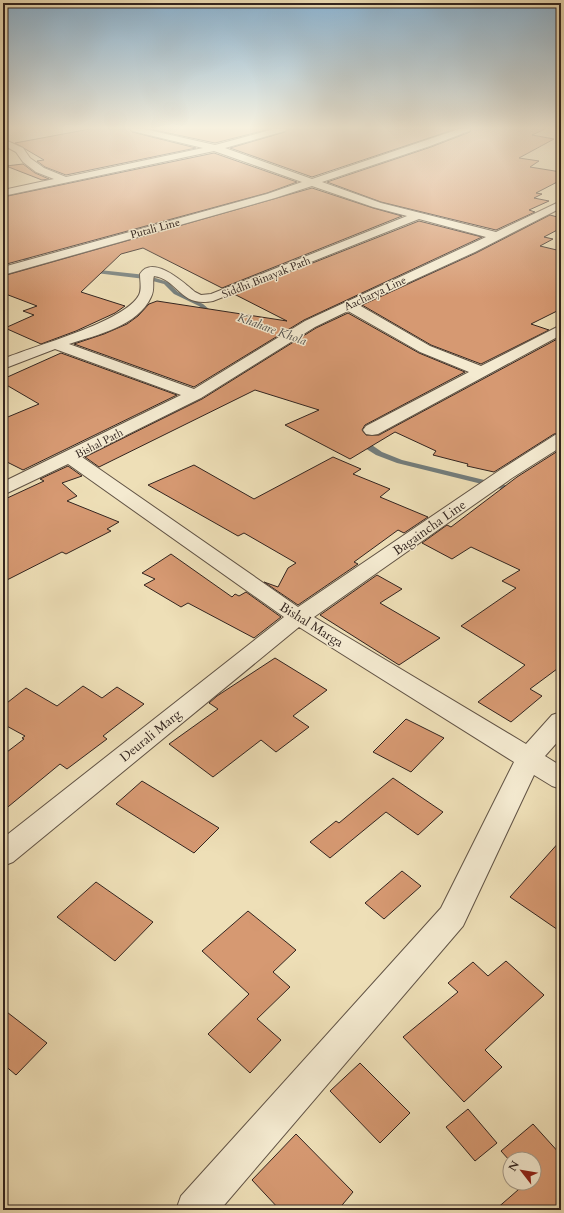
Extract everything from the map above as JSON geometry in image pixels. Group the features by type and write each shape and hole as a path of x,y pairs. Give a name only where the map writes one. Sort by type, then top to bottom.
{"street":[{"path":"3,193 39,186"},
{"name":"Putali Line","path":"3,271 229,208 302,186"},
{"path":"324,186 377,205 497,236"},
{"name":"Aacharya Line","path":"195,395 286,340 348,305 558,207"},
{"name":"Siddhi Binayak Path","path":"3,364 55,344 98,330 133,310 145,297 147,278 155,270 163,273 187,293 198,298 219,296 418,216"},
{"path":"348,305 425,348 481,371"},
{"path":"372,430 561,329"},
{"path":"55,344 195,395"},
{"name":"Bishal Path","path":"3,489 195,395"},
{"name":"Bagaincha Line","path":"298,617 482,490 561,439"},
{"name":"Bishal Marga","path":"70,457 298,617 426,694 561,779"},
{"name":"Deurali Marg","path":"3,854 298,617"},
{"path":"195,1210 452,917 528,759 561,721"}],"building":[{"path":"58,186 287,186 267,193 3,265 3,197"},
{"path":"337,186 550,186 536,193 542,194 534,198 549,201 529,210 535,212 496,230 381,202"},
{"path":"312,188 402,216 222,288 143,248 121,254 81,292 125,306 115,313 76,331 41,344 5,328 34,315 23,311 37,306 3,293 3,276"},
{"path":"550,215 561,218 561,228 544,237 553,239 540,246 561,251 561,309 531,324 549,330 481,364 431,345 362,305 476,253"},
{"path":"419,221 482,237 304,320 194,387 74,344 104,334 127,324 138,316 149,304 157,301 287,321 234,294"},
{"path":"348,313 419,353 465,372 365,425 362,430 366,435 379,435 561,337 561,433 554,434 494,472 467,466 468,464 433,455 436,451 395,432 350,459 285,425 319,410 255,390 99,467 85,457 202,399 316,328"},
{"path":"61,353 177,395 23,470 3,460 3,419 39,404 3,383 3,379"},
{"path":"561,449 561,666 530,689 542,696 511,722 478,702 525,665 461,626 516,588 502,581 520,570 471,547 452,559 422,543 447,525 451,527 517,477"},
{"path":"333,457 361,469 353,474 390,489 380,497 428,517 404,533 398,530 354,562 358,564 298,605 264,582 278,587 288,568 296,563 244,533 238,536 148,485 194,465 254,499"},
{"path":"68,466 82,476 62,483 77,496 67,501 119,522 107,529 111,531 66,554 62,552 3,582 3,500 44,481 40,479"},
{"path":"171,554 232,597 235,594 239,596 246,592 281,617 254,638 188,603 181,607 144,585 155,579 142,573"},
{"path":"377,575 402,589 380,603 440,638 399,665 320,615"},
{"path":"275,658 327,690 293,716 309,727 276,752 261,740 213,777 169,744 218,709 209,703 217,696"},
{"path":"83,686 102,698 117,687 144,704 103,736 107,739 67,769 60,764 3,811 3,755 24,739 22,738 25,736 3,724 3,706 26,688 57,706"},
{"path":"406,719 444,738 411,772 373,752"},
{"path":"393,778 443,812 418,835 386,812 330,858 310,842 336,821 339,823"},
{"path":"142,781 219,828 194,853 116,804"},
{"path":"561,840 561,932 510,897"},
{"path":"402,871 421,886 384,919 365,903"},
{"path":"96,882 153,922 115,961 57,917"},
{"path":"248,911 296,950 273,972 290,987 257,1019 281,1040 250,1073 208,1034 249,994 202,951"},
{"path":"506,961 544,995 485,1050 502,1067 464,1102 403,1037 458,992 448,983 473,962 488,976"},
{"path":"3,1009 47,1043 16,1075 3,1064"},
{"path":"360,1063 410,1113 380,1143 330,1091"},
{"path":"468,1109 497,1143 475,1161 446,1127"},
{"path":"533,1124 561,1155 561,1210 495,1210 517,1191 542,1191 542,1151 501,1151"},
{"path":"296,1134 353,1192 338,1210 280,1210 252,1180"}],"waterway":[{"name":"Khahare Khola","path":"3,248 43,266 54,267"},
{"name":"Khahare Khola","path":"90,271 146,277 166,283 176,293 201,305 214,316"},
{"name":"Khahare Khola","path":"360,441 369,448 389,458 514,490"}]}
